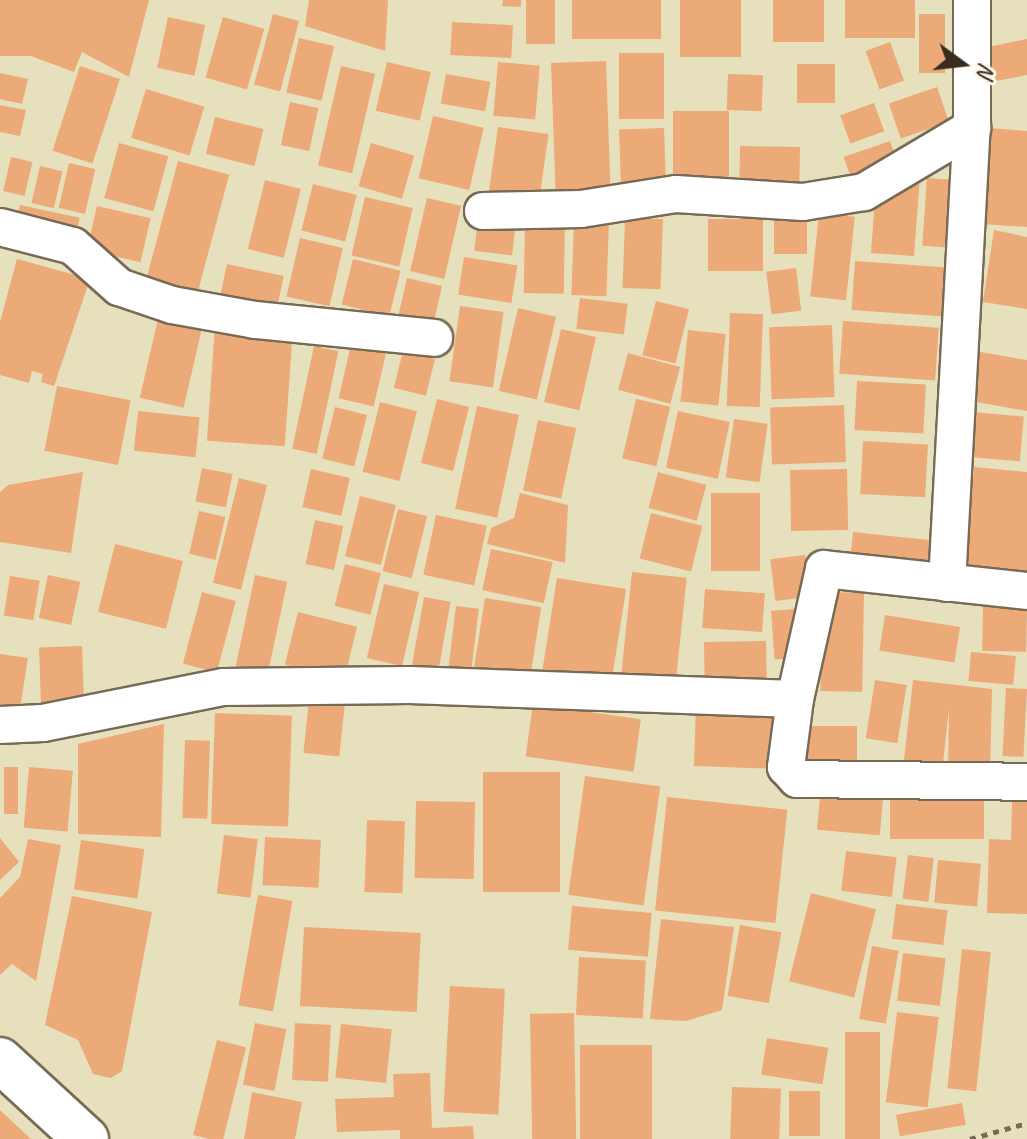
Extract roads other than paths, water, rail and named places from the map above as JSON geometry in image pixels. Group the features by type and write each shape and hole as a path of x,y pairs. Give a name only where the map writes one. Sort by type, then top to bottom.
{"street":[{"path":"947,583 972,128 972,0"},
{"path":"483,211 581,209 676,194 803,202 864,192 972,128"},
{"path":"0,227 73,246 119,287 172,305 255,320 434,338"},
{"path":"1027,591 824,569 795,699 786,767 797,779 1027,782"},
{"path":"0,725 43,723 223,687 410,685 795,699"},
{"path":"0,1060 86,1139"}]}
